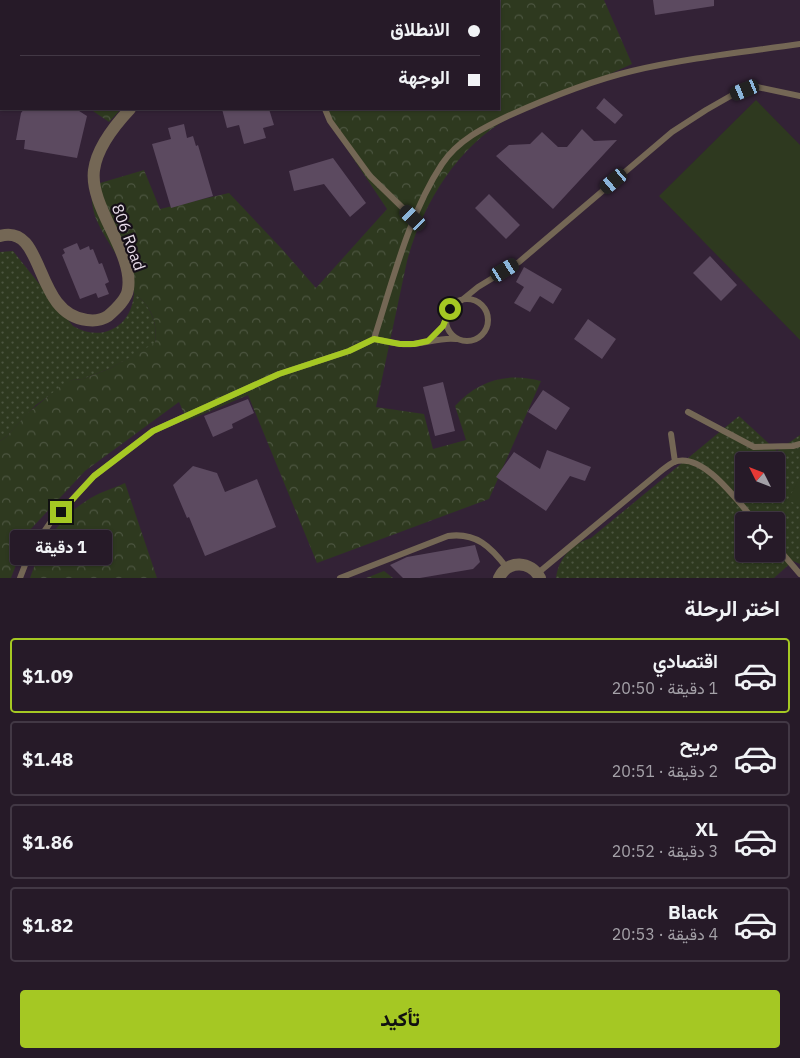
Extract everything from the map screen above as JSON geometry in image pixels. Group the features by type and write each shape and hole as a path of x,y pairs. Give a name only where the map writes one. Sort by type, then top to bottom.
{"street":[{"name":"806 Road","path":"0,236 11,234 25,241 56,304 66,312 80,320 93,321 106,318 119,305 128,291 129,275 98,200 94,172 98,154 110,133 129,110"},
{"path":"503,573 522,564 533,569 539,576"}],"lane":[{"path":"374,339 413,218 442,164 454,149 469,136 532,105 632,71 800,44"},
{"path":"428,341 443,326 450,309 455,304 478,287 519,262 672,132 706,110 745,90 757,87 800,96"},
{"path":"325,110 330,121 370,176 413,218"},
{"path":"477,302 478,287"},
{"path":"20,578 30,552 50,523 94,476 153,431 279,374 349,351 374,339 400,344 414,344 438,338 471,340 478,338 486,329 488,316 482,305 477,302 462,300"},
{"path":"447,317 449,329 458,339"},
{"path":"688,412 754,447 775,448 800,444"},
{"path":"672,434 675,462"},
{"path":"539,576 661,471 675,462 692,461 717,478 747,512"},
{"path":"340,578 448,536 456,535 476,538 488,547 503,573"},
{"path":"785,556 800,574"}],"green space":[{"path":"500,0 604,0 632,64 509,118 490,130 457,161 444,180 422,220 407,261 376,407 424,414 433,449 466,440 455,406 473,390 494,380 505,378 529,378 541,381 489,499 317,563 248,395 187,421 179,402 85,471 29,531 11,578 0,578 0,441 29,412 62,385 111,368 155,343 156,335 152,315 145,303 134,293 128,274 101,230 94,213 90,186 144,170 160,209 229,193 316,288 387,209 335,131 327,110 500,110"},
{"path":"756,100 800,145 800,340 659,196"},
{"path":"91,110 120,110 109,122"},
{"path":"13,251 73,326 94,333 114,329 128,315 134,293 149,309 154,322 156,336 155,344 111,368 83,379 72,380 36,405 0,441 0,252"},
{"path":"739,416 777,451 800,435 800,564 793,561 774,578 556,578 563,558 572,548 591,538"},
{"path":"800,477 800,506 788,500"},
{"path":"125,483 157,578 30,578 45,545 67,516 90,498"},
{"path":"384,571 393,578 366,578"}],"building":[{"path":"653,0 714,0 714,6 655,15"},
{"path":"604,98 623,115 615,124 596,108"},
{"path":"23,110 78,110 87,116 77,158 24,149 25,140 16,140"},
{"path":"222,110 269,110 274,125 263,128 266,138 244,144 239,125 227,128"},
{"path":"184,124 187,138 193,136 196,146 198,145 213,196 171,208 152,144 171,139 168,128"},
{"path":"582,129 594,141 617,140 553,209 496,156 509,145 530,144 542,132 558,147 567,147"},
{"path":"333,158 366,203 350,217 324,184 294,191 289,171"},
{"path":"489,194 520,225 506,239 475,208"},
{"path":"77,243 80,250 89,246 90,250 93,249 99,264 102,263 109,282 105,284 109,294 98,298 96,293 80,299 62,255 65,253 63,249"},
{"path":"710,256 737,285 721,301 693,273"},
{"path":"524,267 562,289 553,304 540,296 530,312 514,303 524,287 516,282"},
{"path":"588,319 616,339 602,359 574,339"},
{"path":"443,382 455,431 435,436 423,387"},
{"path":"543,390 570,408 556,430 528,412"},
{"path":"248,399 254,413 232,424 233,428 213,437 204,416"},
{"path":"547,450 591,467 585,481 570,476 546,511 496,477 514,452 540,469"},
{"path":"193,466 217,473 225,492 257,479 276,527 205,556 173,485"},
{"path":"475,545 480,562 473,569 420,578 403,578 390,565 407,557"}],"route":[{"path":"61,512 94,476 153,431 279,374 349,351 374,339 400,344 428,341 443,326 450,309"}]}
